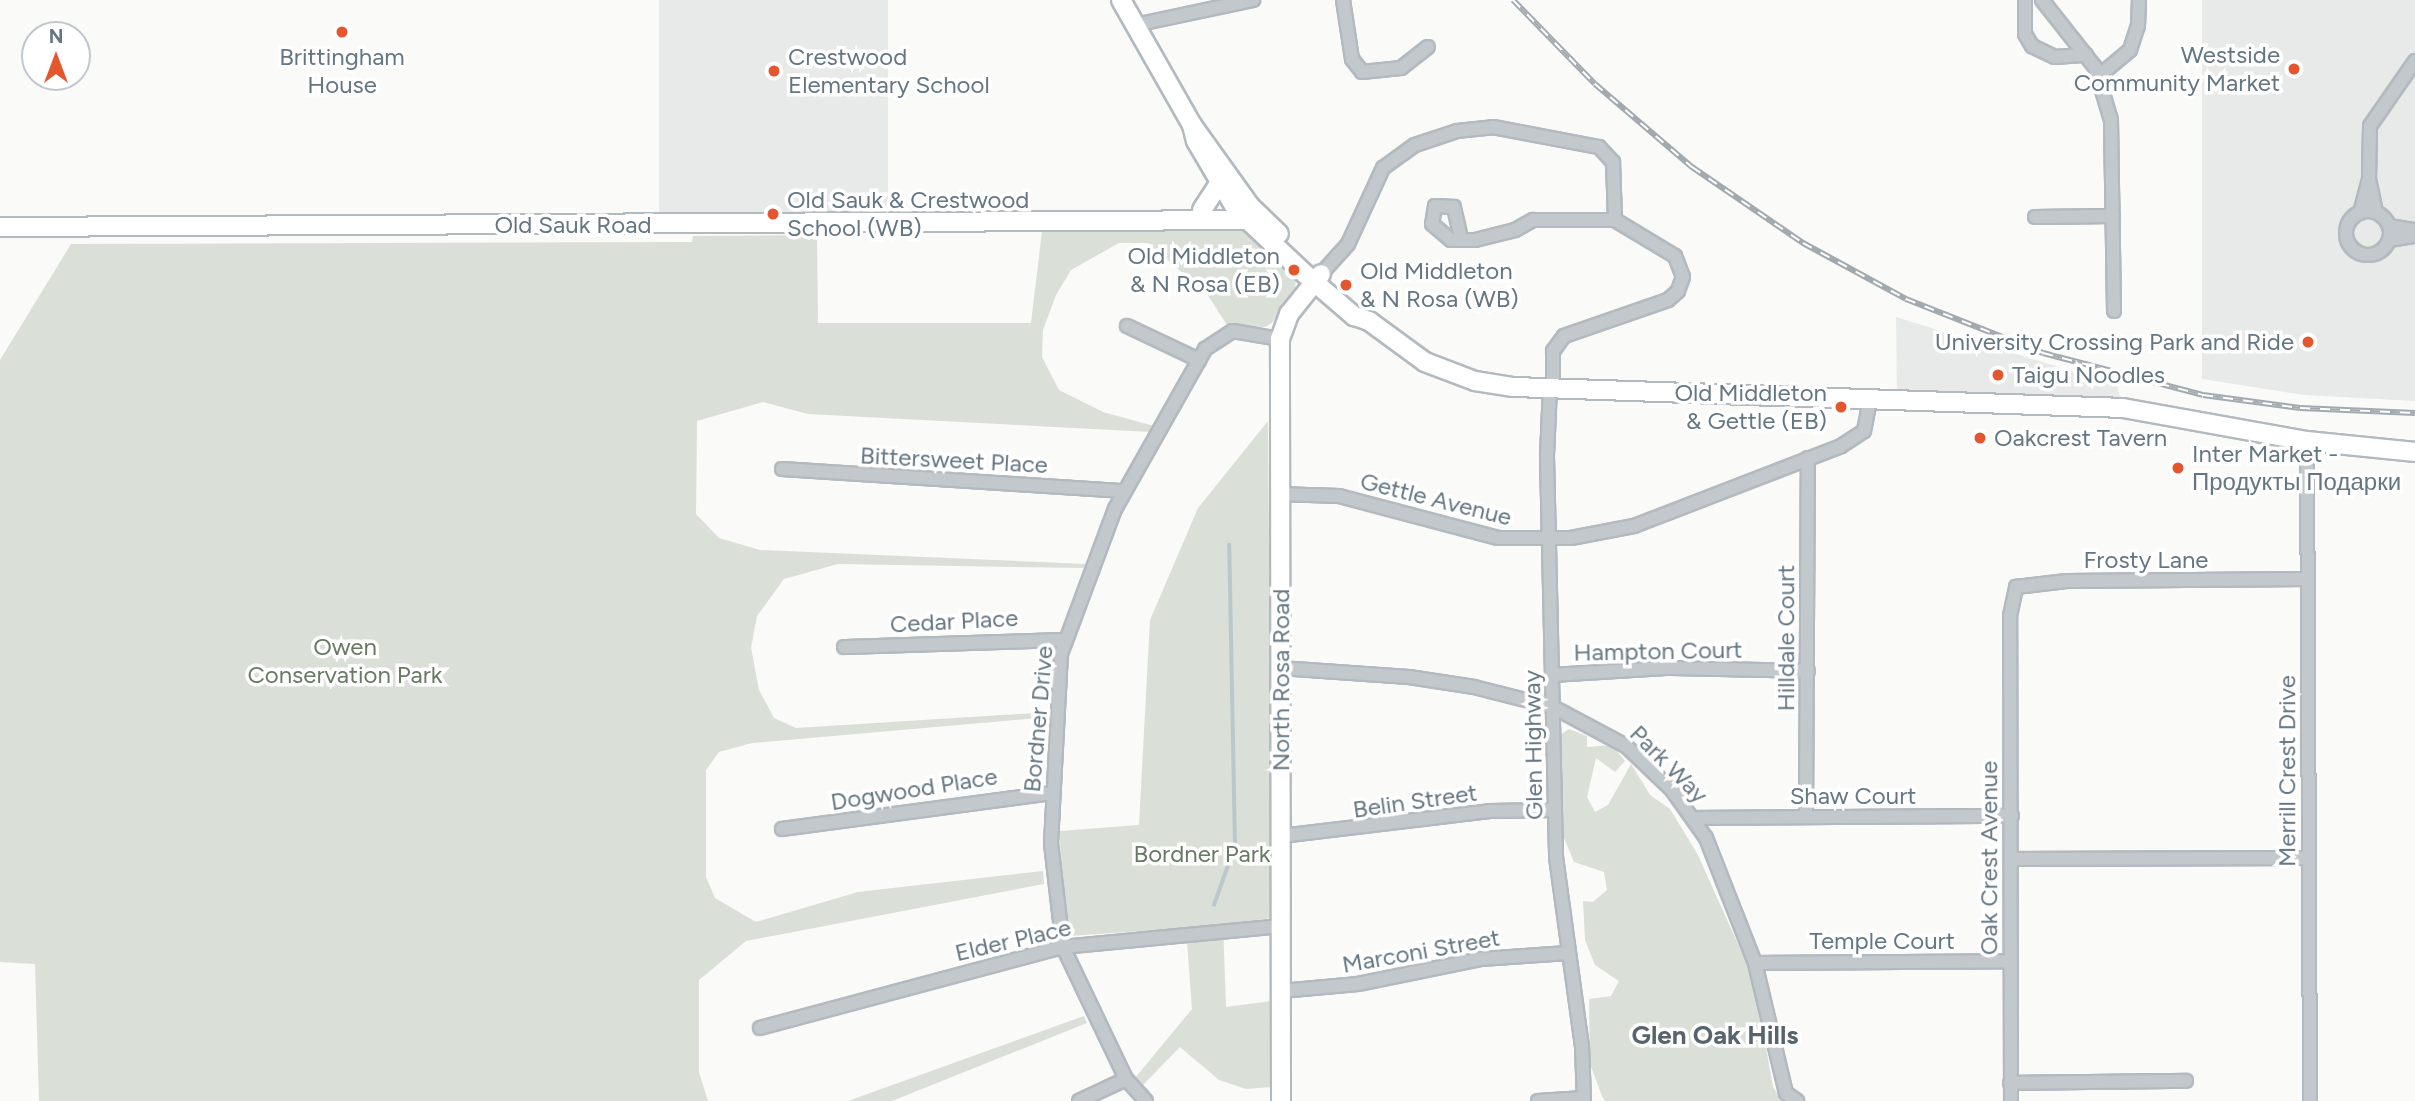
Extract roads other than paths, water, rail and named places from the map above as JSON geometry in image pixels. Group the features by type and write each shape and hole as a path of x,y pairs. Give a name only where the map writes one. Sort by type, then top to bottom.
{"street":[{"path":"1121,0 1244,212"},
{"path":"1135,25 1253,0"},
{"path":"1343,0 1352,59 1362,72 1401,68 1428,47"},
{"path":"2025,0 2025,34 2032,46 2055,57 2087,55"},
{"path":"2042,0 2087,55 2099,76 2113,131 2114,311"},
{"path":"2099,76 2130,50 2138,26 2139,0"},
{"path":"2415,61 2374,116 2369,180 2360,213 2348,226 2353,248 2376,253 2389,240 2415,236"},
{"path":"1192,125 1219,184 1244,212 1318,277 1354,316 1369,321 1425,362 1458,377 1493,385 2123,408 2307,441 2415,452"},
{"path":"1318,277 1348,244 1383,169 1415,145 1457,131 1493,127 1605,150 1613,162 1615,220 1533,220 1515,230 1475,240 1461,238"},
{"path":"2369,180 2376,212 2389,226 2415,230"},
{"path":"1202,210 1219,184"},
{"name":"Old Sauk Road","path":"1145,220 1202,210 1244,212"},
{"name":"Old Sauk Road","path":"0,227 1145,220 1244,212"},
{"path":"2360,213 2376,212"},
{"path":"2035,218 2113,216"},
{"name":"Glen Highway","path":"1587,1100 1568,953 1555,810 1549,540 1553,351 1564,336 1664,302 1681,285 1682,271 1675,256 1615,220"},
{"path":"2389,226 2389,240"},
{"name":"North Rosa Road","path":"1281,1101 1280,339 1289,314 1318,277"},
{"path":"1127,326 1199,360"},
{"name":"Bordner Drive","path":"1146,1101 1126,1079 1086,1002 1063,947 1051,844 1052,793 1065,640 1124,491 1205,349 1225,333 1254,331 1280,339"},
{"name":"Gettle Avenue","path":"1281,494 1339,496 1440,526 1498,538 1549,540 1634,526 1840,446 1864,431 1870,400"},
{"name":"Merrill Crest Drive","path":"2307,441 2310,1101"},
{"name":"Hilldale Court","path":"1806,817 1808,458"},
{"name":"Bittersweet Place","path":"782,469 1124,491"},
{"name":"Frosty Lane","path":"2010,616 2016,587 2027,583 2307,579"},
{"name":"Oak Crest Avenue","path":"2010,616 2011,1101"},
{"name":"Cedar Place","path":"844,647 1065,640"},
{"name":"Park Way","path":"1280,668 1438,681 1553,707 1626,746 1695,818 1755,963 1779,1073 1786,1093 1797,1101"},
{"name":"Hampton Court","path":"1552,675 1678,668 1808,671"},
{"name":"Dogwood Place","path":"782,829 1052,793"},
{"name":"Belin Street","path":"1281,836 1490,811 1555,810"},
{"name":"Shaw Court","path":"1695,818 2012,816"},
{"path":"2011,859 2309,858"},
{"name":"Elder Place","path":"760,1028 1063,947 1281,926"},
{"name":"Marconi Street","path":"1281,991 1357,984 1481,959 1568,953"},
{"name":"Temple Court","path":"1755,963 2010,961"},
{"path":"1079,1101 1126,1079"},
{"path":"2010,1083 2186,1081"},
{"path":"1538,1101 1587,1100"}],"waterway":[{"path":"1214,905 1235,846 1229,545"}],"railway":[{"path":"1513,0 1595,84 1692,167 1803,243 1906,299 2043,353 2203,395 2300,408 2415,413"}],"place":[{"name":"Brittingham House","path":"342,32"},
{"name":"Westside Community Market","path":"2294,69"},
{"name":"Crestwood Elementary School","path":"774,71"},
{"name":"Old Sauk & Crestwood School (WB)","path":"773,214"},
{"name":"Old Middleton & N Rosa (EB)","path":"1294,270"},
{"name":"Old Middleton & N Rosa (WB)","path":"1346,285"},
{"name":"University Crossing Park and Ride","path":"2308,342"},
{"name":"Taigu Noodles","path":"1998,375"},
{"name":"Old Middleton & Gettle (EB)","path":"1841,407"},
{"name":"Oakcrest Tavern","path":"1980,438"},
{"name":"Inter Market - Продукты Подарки","path":"2178,468"}],"district":[{"name":"Glen Oak Hills","path":"1715,1036"}],"park label":[{"name":"Owen Conservation Park","path":"345,661"},
{"name":"Bordner Park","path":"1202,854"}]}
